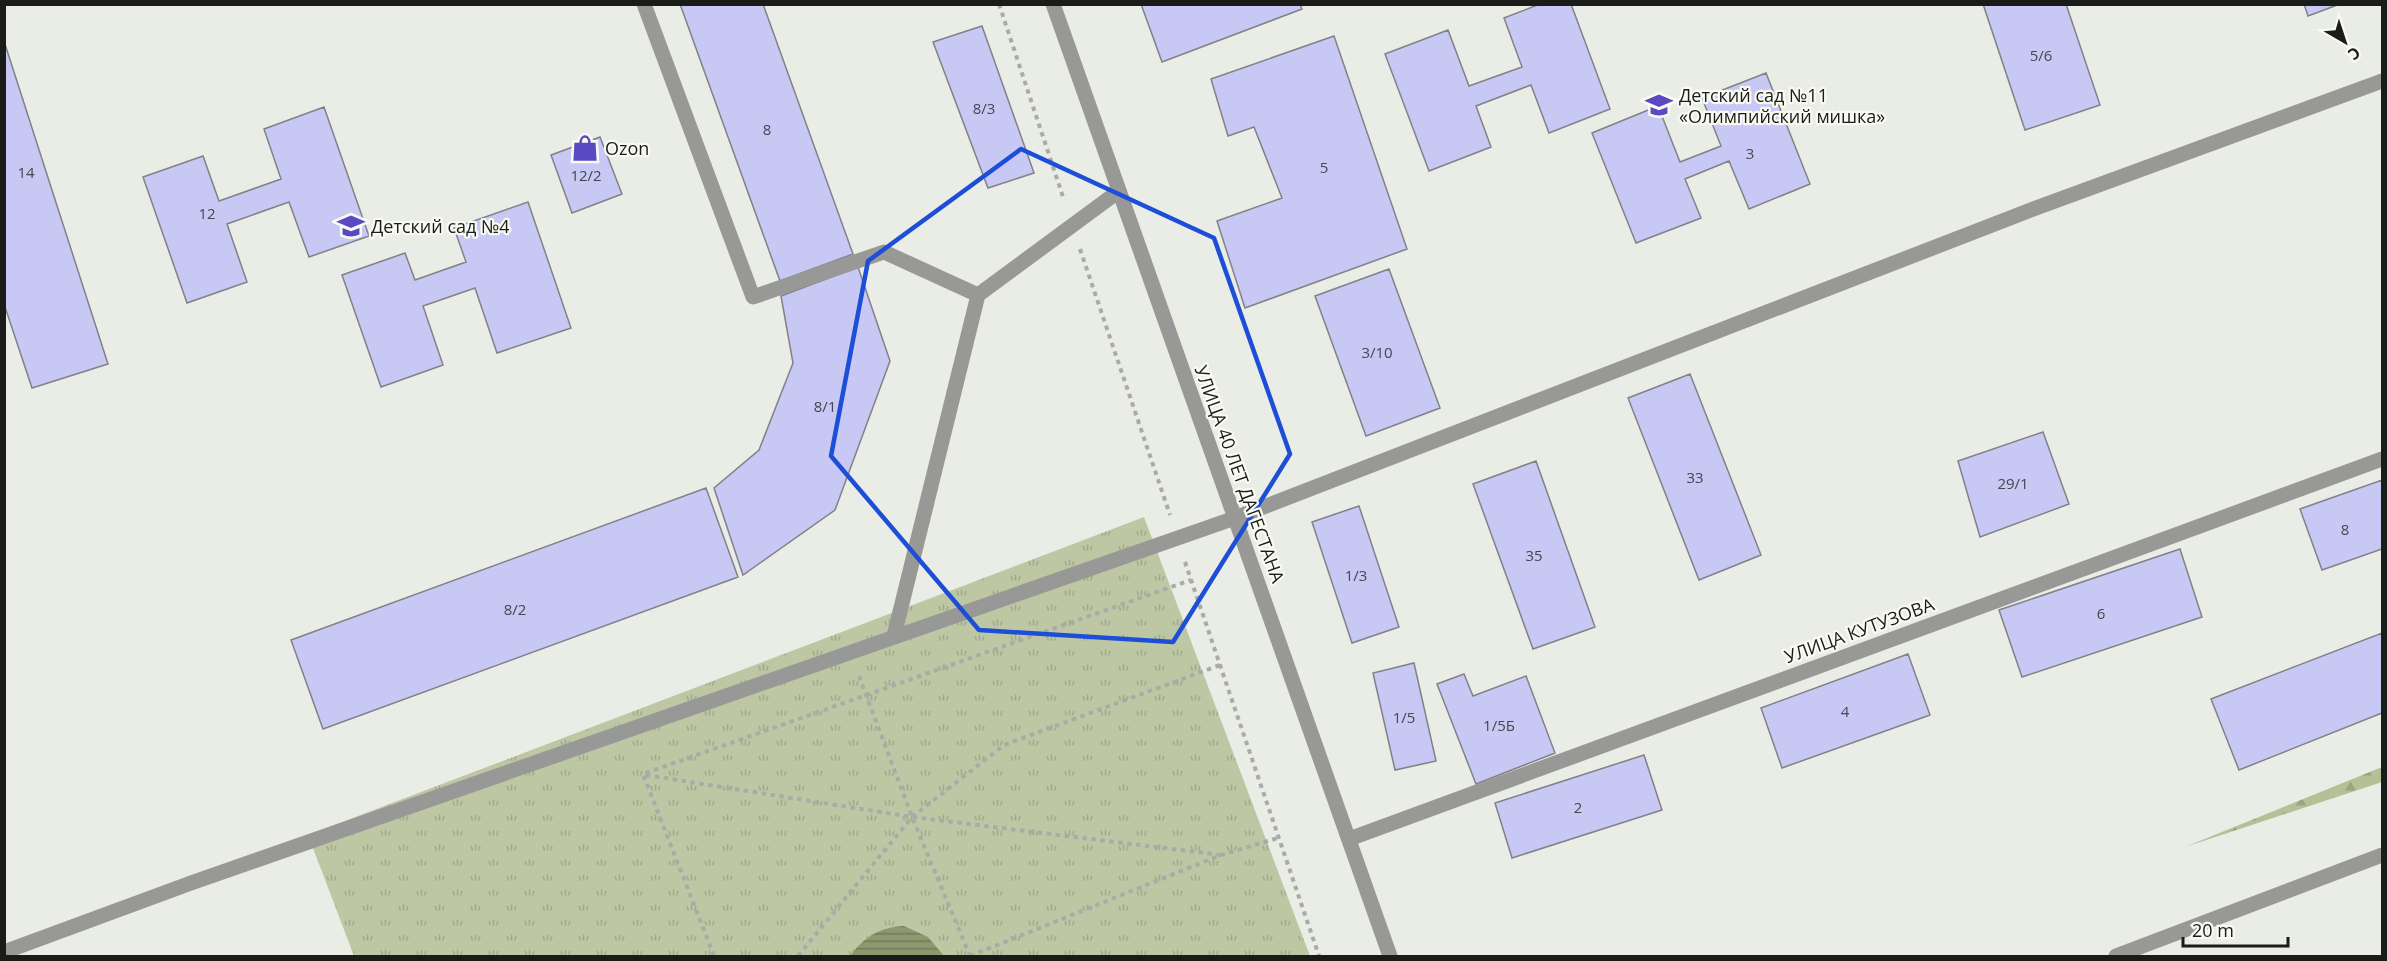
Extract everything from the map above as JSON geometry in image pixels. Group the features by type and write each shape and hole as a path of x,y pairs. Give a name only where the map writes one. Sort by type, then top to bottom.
{"street":[{"path":"645,4 753,297 884,252 978,295"},
{"name":"УЛИЦА 40 ЛЕТ ДАГЕСТАНА","path":"1053,4 1390,957"},
{"path":"4,952 191,883 1235,518 2036,208 2382,81"},
{"path":"894,636 978,295 1119,191"},
{"name":"УЛИЦА КУТУЗОВА","path":"1349,839 2382,459"},
{"path":"2116,957 2382,855"}],"path":[{"path":"999,4 1319,957"},
{"path":"643,774 1191,580"},
{"path":"850,652 912,817 970,956 1221,855 1278,838"},
{"path":"798,957 912,817 1004,745 1220,665"},
{"path":"643,774 912,817 1221,855"},
{"path":"643,774 714,957"}],"highlighted area":[{"path":"1021,149 1214,238 1290,454 1173,642 979,630 831,456 868,261"}],"green space":[{"path":"1144,517 1310,956 354,956 308,835"},
{"path":"2382,767 2382,782 2185,847"}],"shaded area":[{"path":"904,926 928,937 944,956 850,956 873,934 887,928"}],"building":[{"path":"680,4 763,4 853,254 780,281"},
{"path":"1141,4 1300,4 1302,9 1162,62"},
{"path":"1540,4 1571,4 1610,109 1549,133 1531,85 1476,106 1491,147 1429,171 1385,54 1448,30 1469,86 1522,67 1504,18"},
{"path":"1983,4 2066,4 2100,105 2025,130"},
{"path":"2304,4 2340,4 2308,16"},
{"path":"982,26 1034,173 988,188 933,42"},
{"path":"1334,36 1407,249 1245,308 1217,221 1282,198 1254,127 1228,136 1211,79"},
{"path":"4,41 108,364 32,388 4,304"},
{"path":"1766,73 1810,184 1749,209 1729,161 1685,179 1701,218 1636,243 1592,133 1658,106 1680,162 1721,146 1702,98"},
{"path":"324,107 369,236 309,257 289,202 227,224 247,282 187,303 143,177 203,156 219,201 281,179 264,129"},
{"path":"600,137 622,194 572,213 551,155"},
{"path":"528,202 571,328 497,353 475,288 423,306 443,365 381,387 342,275 405,253 415,280 466,262 454,228"},
{"path":"858,267 890,361 835,510 743,575 714,488 759,450 793,363 781,296"},
{"path":"1389,269 1440,408 1366,436 1315,296"},
{"path":"1690,374 1761,555 1699,580 1628,398"},
{"path":"2043,432 2069,504 1980,537 1958,461"},
{"path":"1536,461 1595,627 1533,649 1473,484"},
{"path":"2382,480 2382,549 2322,570 2300,509"},
{"path":"706,488 738,577 323,729 291,640"},
{"path":"1359,506 1399,627 1352,643 1312,522"},
{"path":"2180,549 2202,617 2022,677 1999,610"},
{"path":"2382,633 2382,713 2239,770 2211,699"},
{"path":"1908,654 1930,715 1782,768 1761,708"},
{"path":"1414,663 1436,761 1395,770 1373,673"},
{"path":"1464,674 1473,696 1526,676 1555,753 1476,784 1437,684"},
{"path":"1644,755 1662,810 1512,858 1495,803"}],"place":[{"name":"Детский сад №11 «Олимпийский мишка»","path":"1659,105"},
{"name":"Ozon","path":"585,148"},
{"name":"Детский сад №4","path":"351,226"}]}
